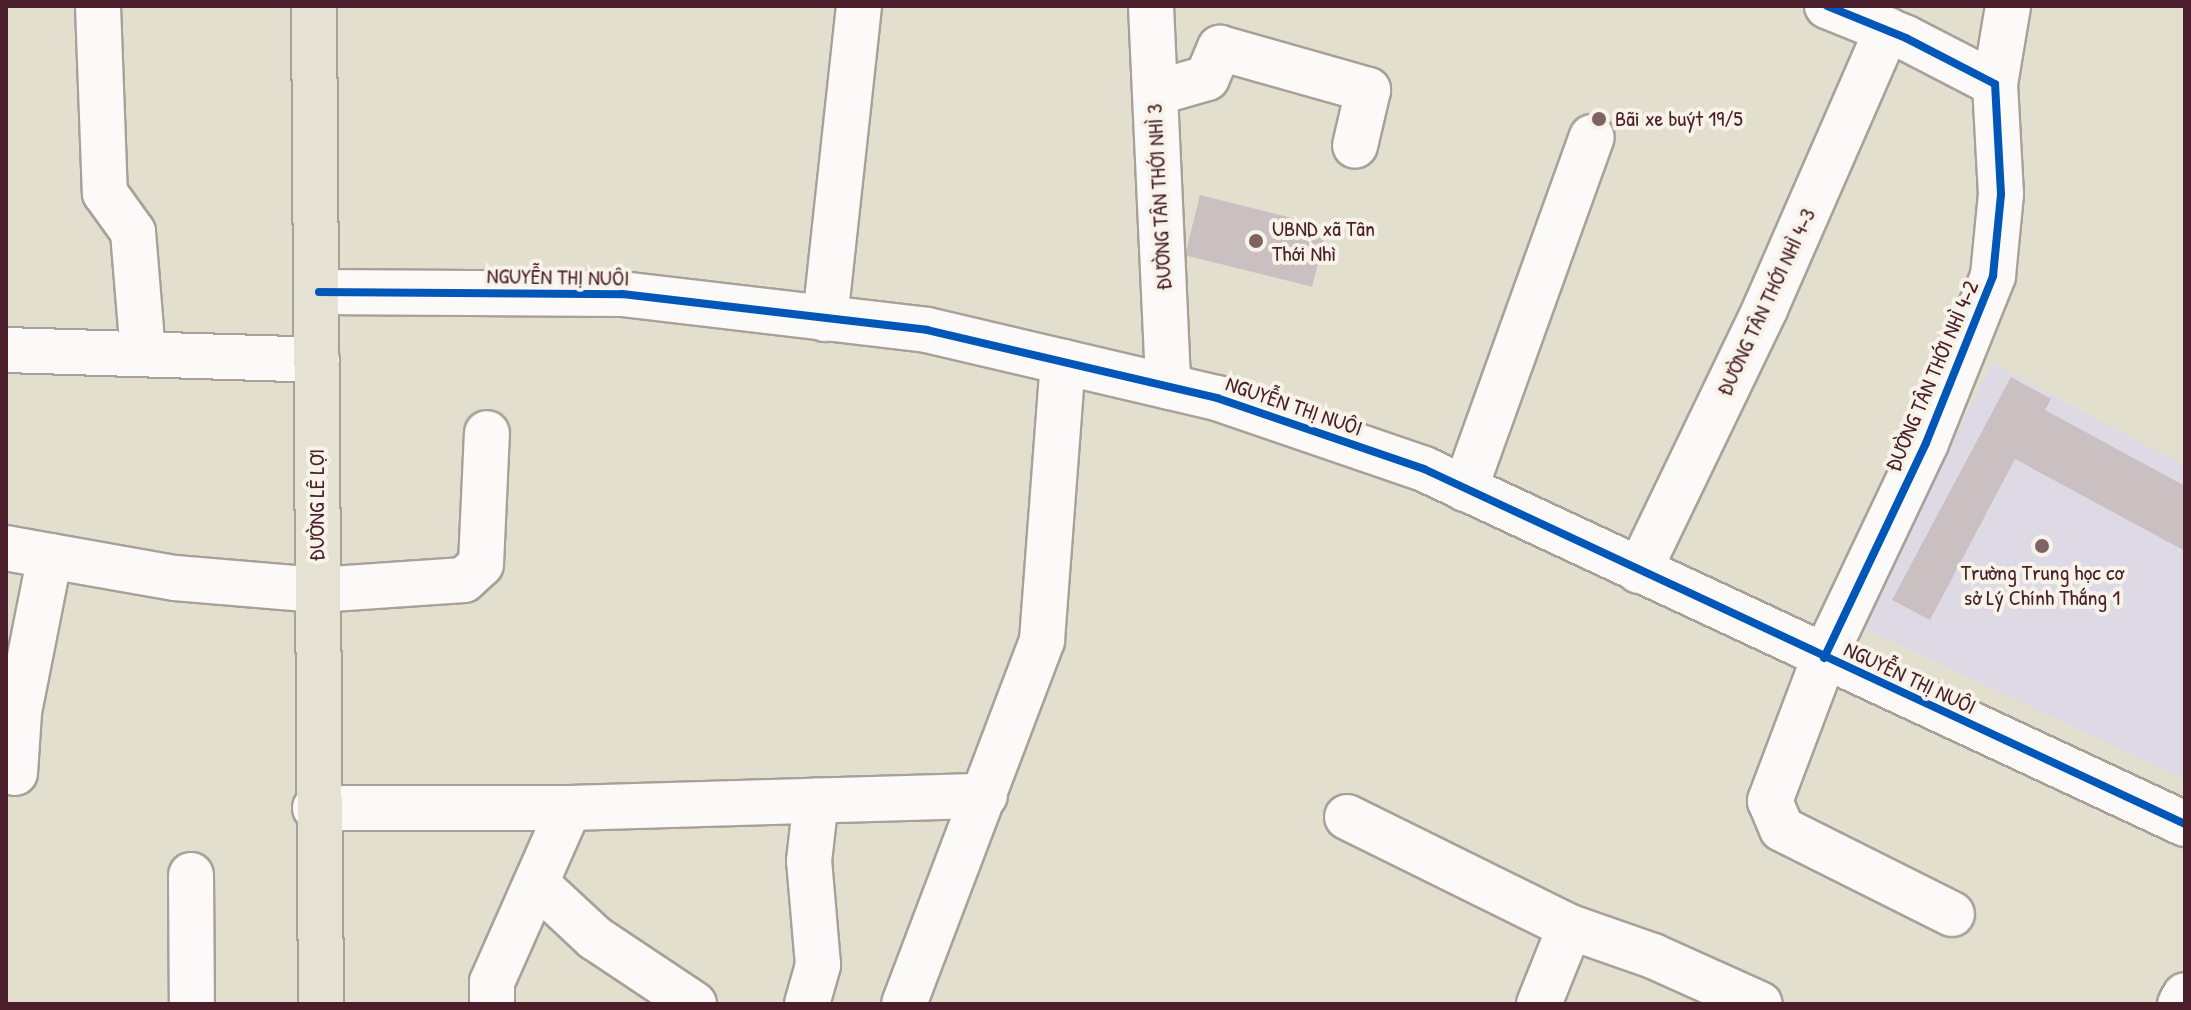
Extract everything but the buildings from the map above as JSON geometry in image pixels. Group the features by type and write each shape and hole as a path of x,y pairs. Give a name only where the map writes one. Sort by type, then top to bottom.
{"main road":[{"name":"ĐƯỜNG LÊ LỢI","path":"314,6 319,292 315,808 321,1004"}],"street":[{"path":"98,6 105,193 133,232 143,354"},
{"path":"825,319 859,6"},
{"name":"ĐƯỜNG TÂN THỚI NHÌ 3","path":"1151,6 1168,387"},
{"path":"1827,6 1887,30 1995,84"},
{"name":"ĐƯỜNG TÂN THỚI NHÌ 4-2","path":"1952,914 1798,838 1774,817 1770,801 1824,658 1926,443 1993,276 2001,194 1995,84 2008,6"},
{"name":"ĐƯỜNG TÂN THỚI NHÌ 4-3","path":"1639,571 1771,296 1887,30"},
{"path":"1155,93 1207,78 1220,48 1368,90 1355,146"},
{"path":"1465,489 1592,137"},
{"name":"NGUYỄN THỊ NUÔI","path":"319,292 622,294 927,330 1232,403 1424,469 2185,824"},
{"path":"6,350 317,360"},
{"path":"904,1004 1042,640 1063,362"},
{"path":"6,548 175,578 317,590 438,584 473,576 481,564 487,433"},
{"path":"15,773 19,712 50,556"},
{"path":"315,808 569,808 985,796"},
{"path":"807,1004 818,965 809,861 816,800"},
{"path":"492,1004 492,982 569,808"},
{"path":"1347,817 1570,927 1653,956 1760,1004"},
{"path":"191,875 192,1004"},
{"path":"537,884 595,938 694,1004"},
{"path":"1539,1004 1570,927"},
{"path":"2180,1004 2185,995"}],"shaded area":[{"name":"Trường Trung học cơ sở Lý Chính Thắng 1","path":"1992,363 2185,466 2185,780 1860,626"}],"cycle path":[{"path":"1824,658 1926,443 1993,276 2001,194 1995,84 1906,38 1827,6"},
{"path":"319,292 622,294 927,330 1217,398 1424,469 2185,824"}],"place":[{"name":"Bãi xe buýt 19/5","path":"1599,119"},
{"name":"UBND xã Tân Thới Nhì","path":"1256,241"},
{"name":"Trường Trung học cơ sở Lý Chính Thắng 1","path":"2042,546"}]}
